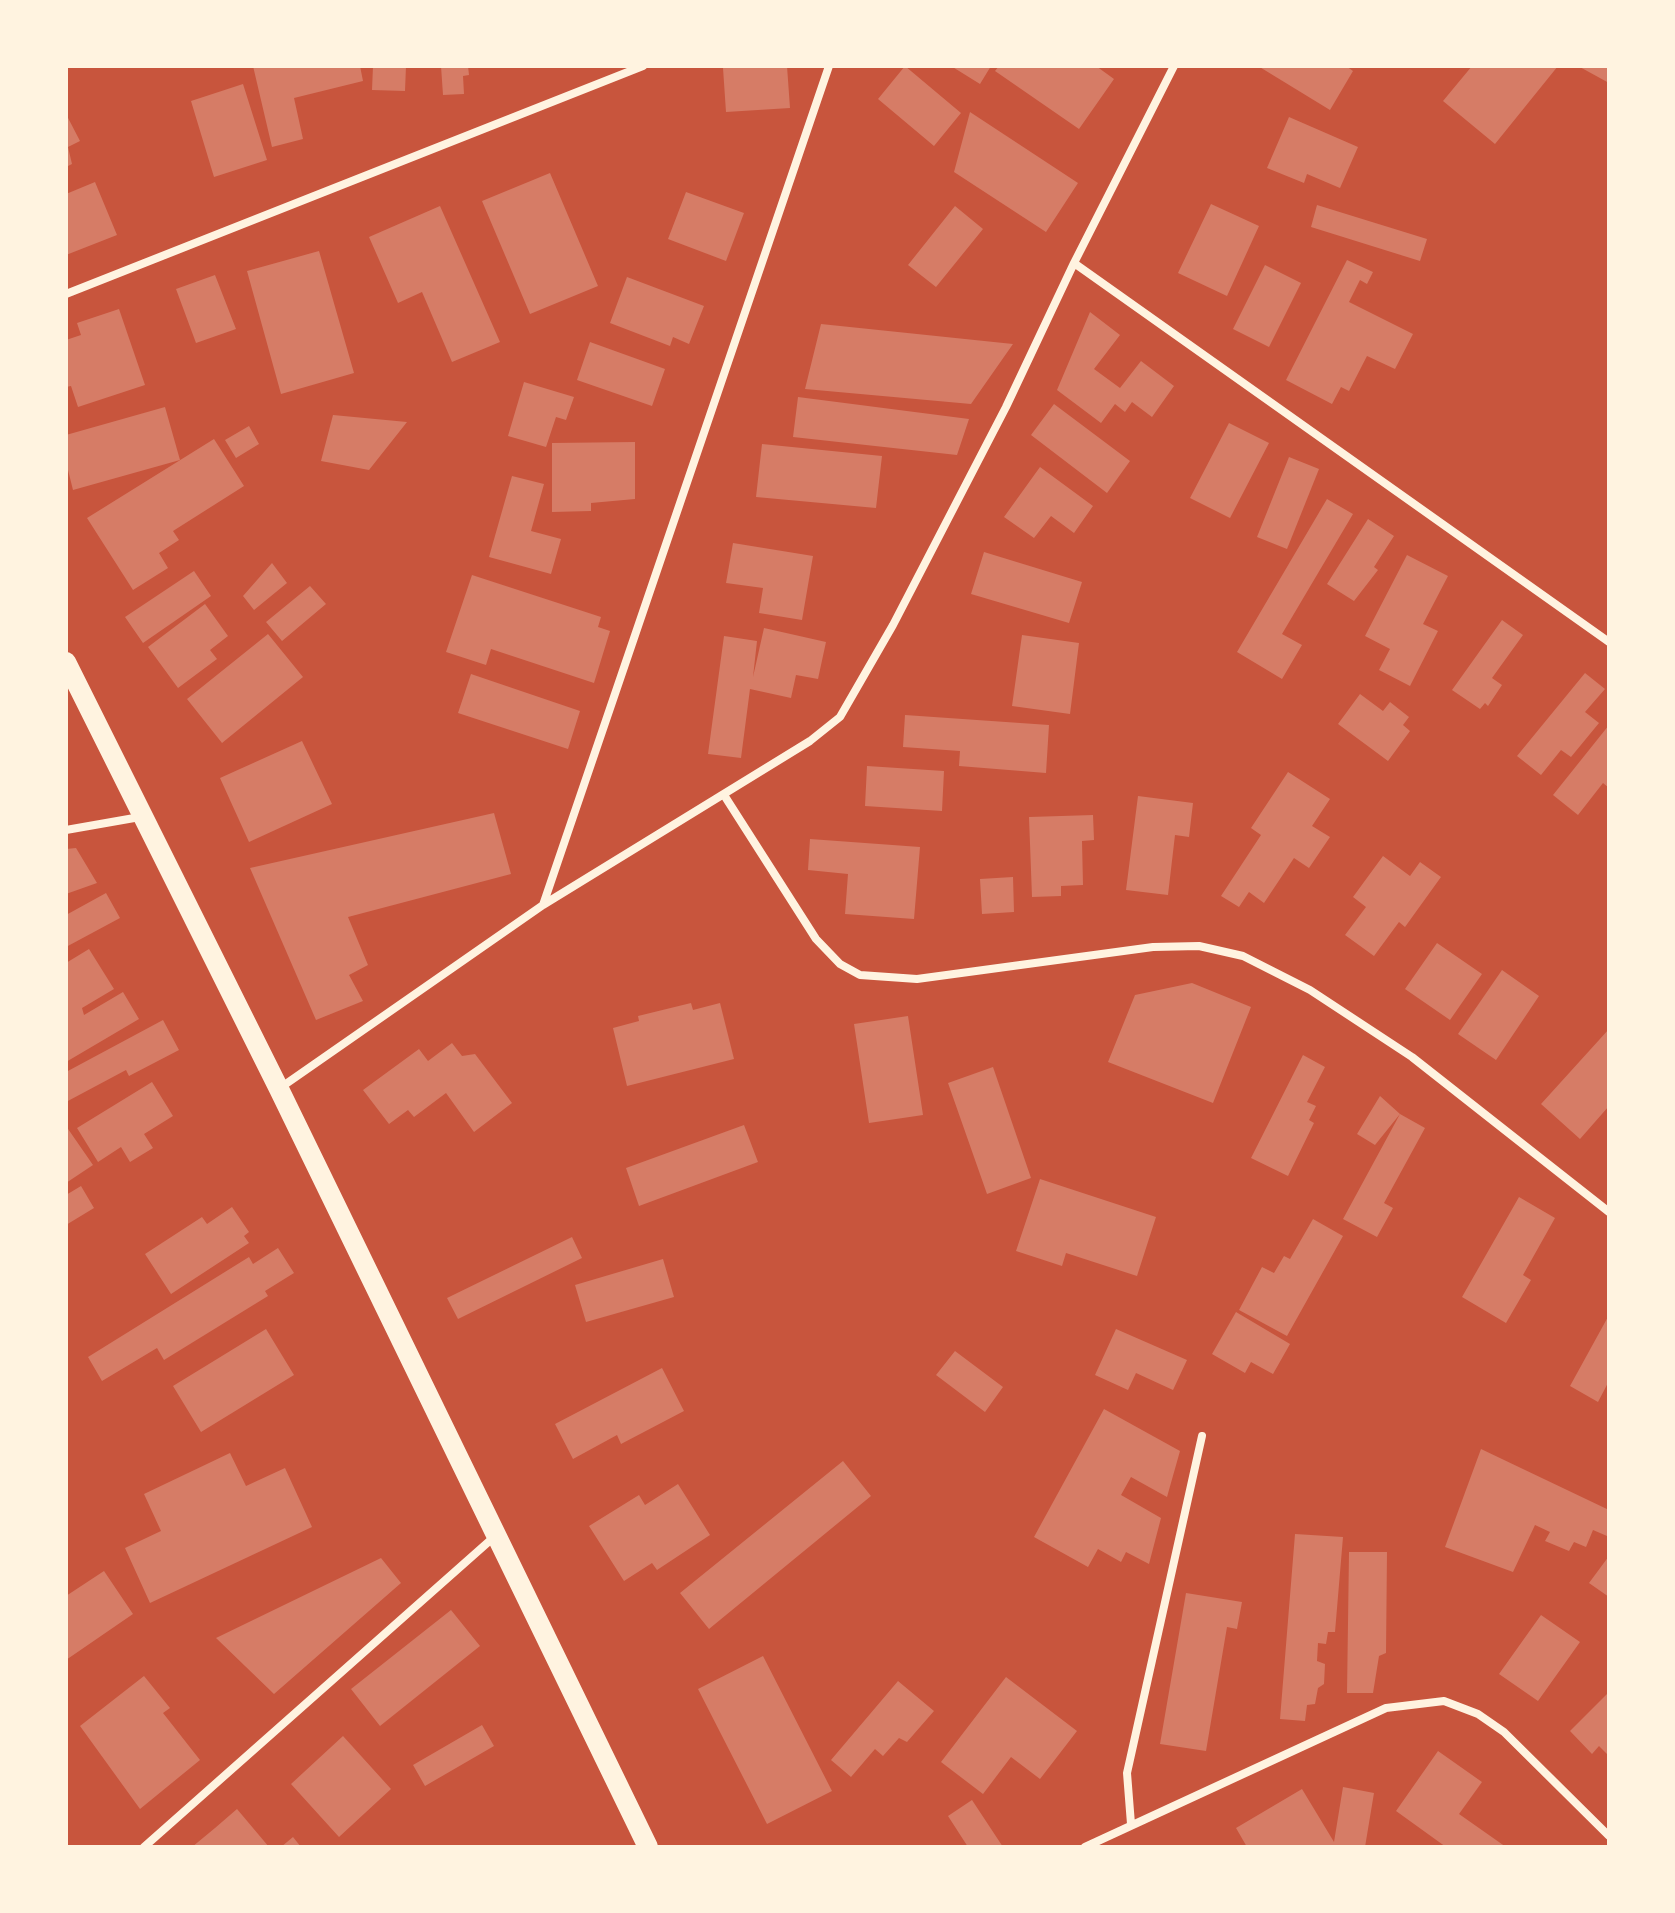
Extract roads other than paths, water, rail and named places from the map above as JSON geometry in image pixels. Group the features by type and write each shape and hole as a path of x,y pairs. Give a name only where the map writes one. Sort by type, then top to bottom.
{"main road":[{"path":"66,662 279,1089 494,1537 648,1847"}],"street":[{"path":"66,294 643,66"},
{"path":"543,905 829,66"},
{"path":"279,1089 543,905 810,741 840,717 893,625 999,420 1174,66"},
{"path":"1074,263 1609,642"},
{"path":"724,795 816,939 840,964 860,975 917,979 1153,947 1199,946 1243,956 1310,990 1412,1057 1609,1212"},
{"path":"66,830 143,817"},
{"path":"1131,1824 1127,1773 1202,1436"},
{"path":"144,1847 494,1537"},
{"path":"1085,1847 1386,1708 1444,1701 1478,1714 1504,1732 1609,1836"}]}
